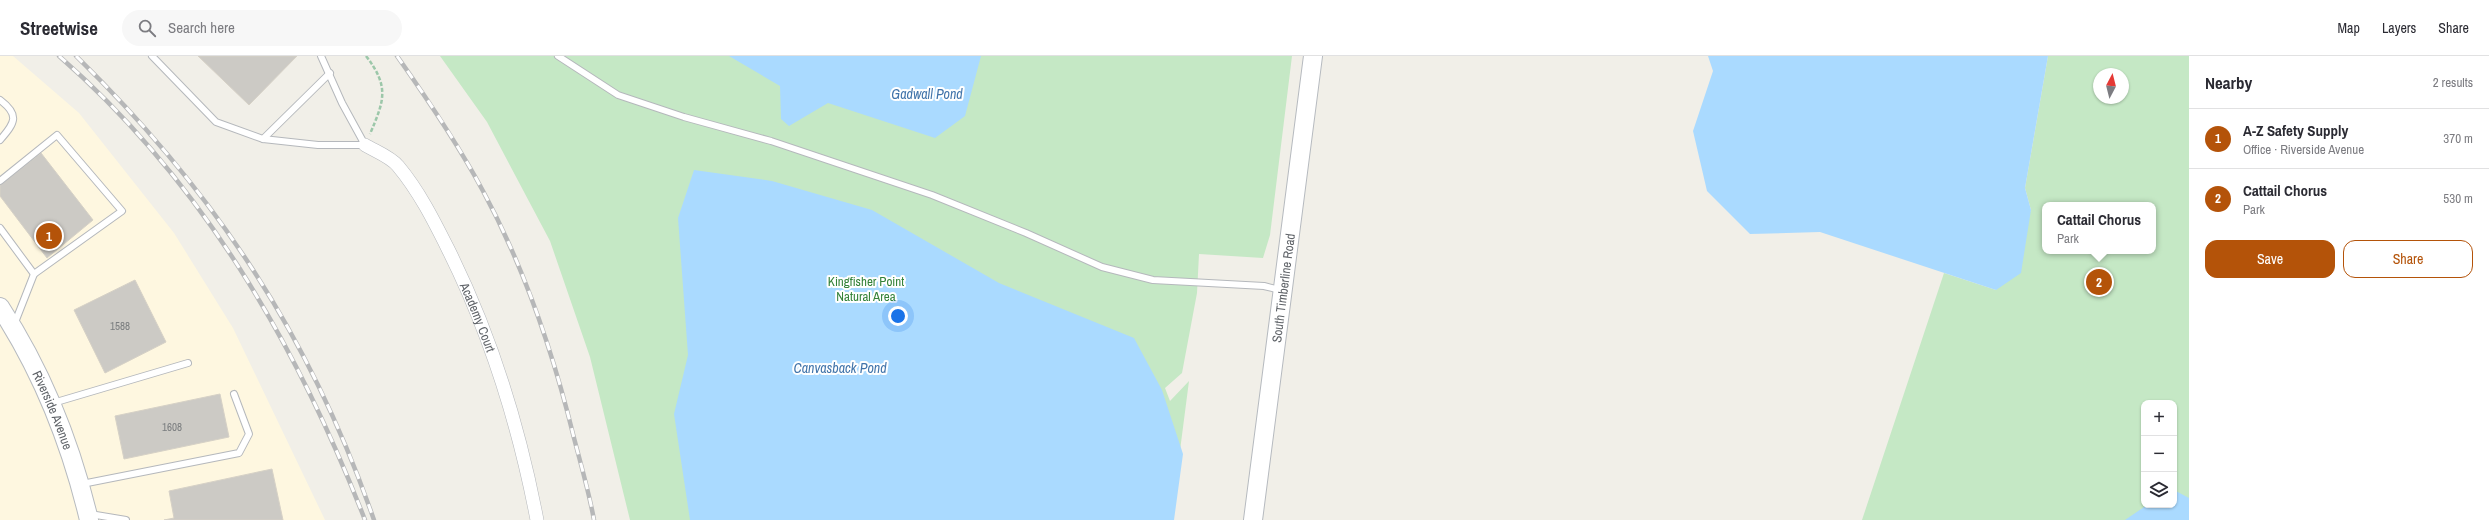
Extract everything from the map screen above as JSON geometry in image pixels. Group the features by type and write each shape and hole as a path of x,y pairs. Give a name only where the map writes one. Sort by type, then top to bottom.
{"main road":[{"name":"South Timberline Road","path":"1253,520 1313,56"},
{"name":"Riverside Avenue","path":"0,308 13,329 52,403 81,484 88,517"}],"street":[{"name":"Academy Court","path":"365,145 397,165 431,215 464,282 485,331 515,421 537,520"}],"lane":[{"path":"152,56 216,122 263,139 318,145 365,145 342,103 330,73 321,56"},
{"path":"558,56 618,95 684,117 771,141 932,195 1026,233 1102,267 1152,280 1264,286 1283,291"},
{"path":"263,139 330,73"},
{"path":"0,100 11,109 14,118 10,128 0,140"},
{"path":"0,181 57,135 122,211 34,274 13,329"},
{"path":"0,228 2,235 34,274"},
{"path":"52,403 188,363"},
{"path":"81,484 240,453 249,434 234,394"},
{"path":"88,517 126,520"}],"path":[{"path":"365,145 382,106 384,91 377,70 366,56"}],"shaded area":[{"path":"0,56 13,56 79,113 174,233 233,328 325,520 0,520"}],"green space":[{"name":"Kingfisher Point Natural Area","path":"440,56 1292,56 1270,235 1263,258 1199,254 1197,293 1182,373 1165,388 1170,401 1189,381 1171,520 630,520 590,357 550,241 487,122"},
{"path":"2048,56 2189,56 2189,520 1862,520 1944,273 1996,290 2031,210 2025,188"}],"water":[{"name":"Gadwall Pond","path":"729,56 981,56 965,116 935,138 828,103 789,126 781,119 780,86"},
{"path":"1708,56 2048,56 2025,188 2031,210 2021,273 1996,290 1820,232 1750,234 1707,191 1693,131 1713,71"},
{"name":"Canvasback Pond","path":"694,170 772,181 872,210 999,283 1134,338 1162,390 1183,454 1174,520 690,520 674,414 688,355 678,218"},
{"path":"2177,492 2189,498 2189,520 2125,520 2143,508 2177,508"}],"building":[{"path":"198,56 297,56 249,105"},
{"path":"41,153 93,220 47,258 0,196 0,185"},
{"path":"135,280 166,342 105,373 74,310"},
{"path":"220,394 229,437 124,459 115,416"},
{"path":"272,469 283,520 164,520 174,518 169,491"}],"railway":[{"path":"59,56 110,105 158,157 201,212 240,269 276,329 309,391 365,520"},
{"path":"76,56 126,107 172,160 214,214 253,270 288,328 320,389 349,453 374,520"},
{"path":"397,56 453,139 483,191 512,250 525,281 557,374 585,479 594,520"}],"place":[{"name":"A-Z Safety Supply","path":"49,236"},
{"name":"Cattail Chorus","path":"2099,282"}]}
